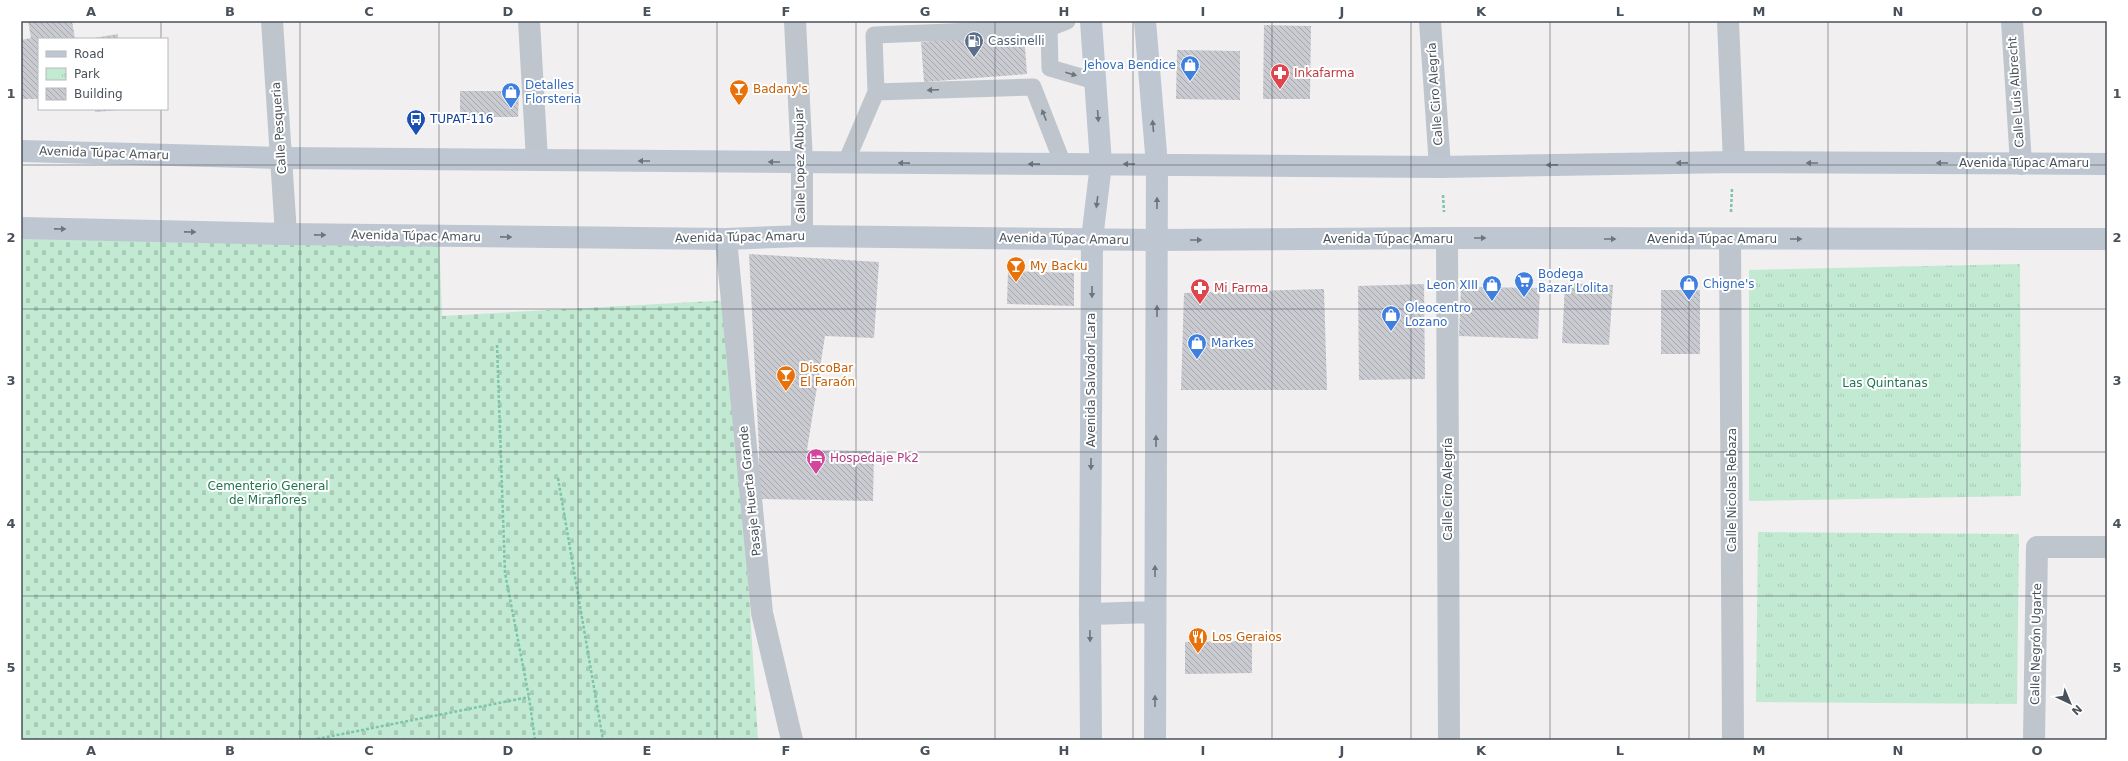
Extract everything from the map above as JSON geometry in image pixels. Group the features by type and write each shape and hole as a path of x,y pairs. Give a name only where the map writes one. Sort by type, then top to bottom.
{"main road":[{"name":"Avenida Salvador Lara","path":"1091,21 1101,164 1092,239 1090,614 1091,740"},
{"path":"1145,21 1157,165 1154,612 1155,740"},
{"name":"Avenida Túpac Amaru","path":"21,151 281,158 1157,165 1440,166 1734,162 2107,164"},
{"name":"Avenida Túpac Amaru","path":"21,228 286,234 726,239 802,236 1157,240 1447,238 1730,240 2107,239"},
{"path":"1090,614 1154,612"}],"street":[{"name":"Calle Pesqueria","path":"272,21 286,234"},
{"path":"529,21 537,160"},
{"name":"Calle Lopez Albujar","path":"795,21 802,162 802,236"},
{"name":"Calle Ciro Alegría","path":"1430,21 1440,166"},
{"path":"1728,21 1734,162"},
{"name":"Calle Luis Albrecht","path":"2012,21 2021,164"},
{"name":"Calle Ciro Alegría","path":"1447,238 1449,740"},
{"name":"Pasaje Huerta Grande","path":"726,239 762,613 792,740"},
{"name":"Calle Nicolas Rebaza","path":"1730,240 1734,740"},
{"name":"Calle Negrón Ugarte","path":"2034,740 2037,548 2107,547"}],"lane":[{"path":"846,162 876,92 874,35 1049,28 1067,21"},
{"path":"876,92 1033,87 1050,68 1049,28"},
{"path":"1050,68 1095,81"},
{"path":"1033,87 1063,164"}],"path":[{"path":"1730,240 1734,162"},
{"path":"1440,166 1447,238"},
{"path":"497,345 505,573 529,697 535,740"},
{"path":"558,478 603,740"},
{"path":"312,740 529,697"}],"green space":[{"name":"Cementerio General de Miraflores","path":"439,236 442,316 731,300 758,740 21,740 21,238"},
{"name":"Las Quintanas","path":"2020,264 2021,496 1749,501 1749,270"},
{"path":"1758,532 2019,534 2017,704 1756,702"}],"building":[{"path":"28,21 72,21 75,38 38,38 38,99 21,99 21,40 31,38"},
{"path":"1264,25 1311,26 1310,99 1263,99"},
{"path":"118,34 118,38 94,38"},
{"name":"Cassinelli","path":"1024,34 1027,74 924,82 921,42"},
{"path":"1177,50 1240,51 1240,100 1176,99"},
{"path":"460,91 519,91 518,117 460,117"},
{"path":"95,110 119,110 95,112"},
{"path":"749,254 879,262 874,338 825,336 807,450 874,451 873,501 758,499 759,449"},
{"path":"1008,271 1074,273 1074,306 1007,304"},
{"path":"1565,283 1613,285 1609,345 1562,343"},
{"name":"Oleocentro Lozano","path":"1424,284 1425,379 1359,380 1358,286"},
{"path":"1461,287 1540,288 1538,339 1459,336"},
{"path":"1324,289 1327,390 1181,390 1184,293"},
{"path":"1661,290 1700,290 1700,354 1661,354"},
{"path":"1252,641 1252,673 1185,674 1185,642"}],"place":[{"name":"Cassinelli","path":"974,58"},
{"name":"Jehova Bendice","path":"1190,82"},
{"name":"Inkafarma","path":"1280,90"},
{"name":"Badany's","path":"739,106"},
{"name":"Detalles Florsteria","path":"511,109"},
{"name":"TUPAT-116","path":"416,136"},
{"name":"My Backu","path":"1016,283"},
{"name":"Bodega Bazar Lolita","path":"1524,298"},
{"name":"Chigne's","path":"1689,301"},
{"name":"Leon XIII","path":"1492,302"},
{"name":"Mi Farma","path":"1200,305"},
{"name":"Oleocentro Lozano","path":"1391,332"},
{"name":"Markes","path":"1197,360"},
{"name":"DiscoBar El Faraón","path":"786,392"},
{"name":"Hospedaje Pk2","path":"816,475"},
{"name":"Los Geraios","path":"1198,654"}]}
